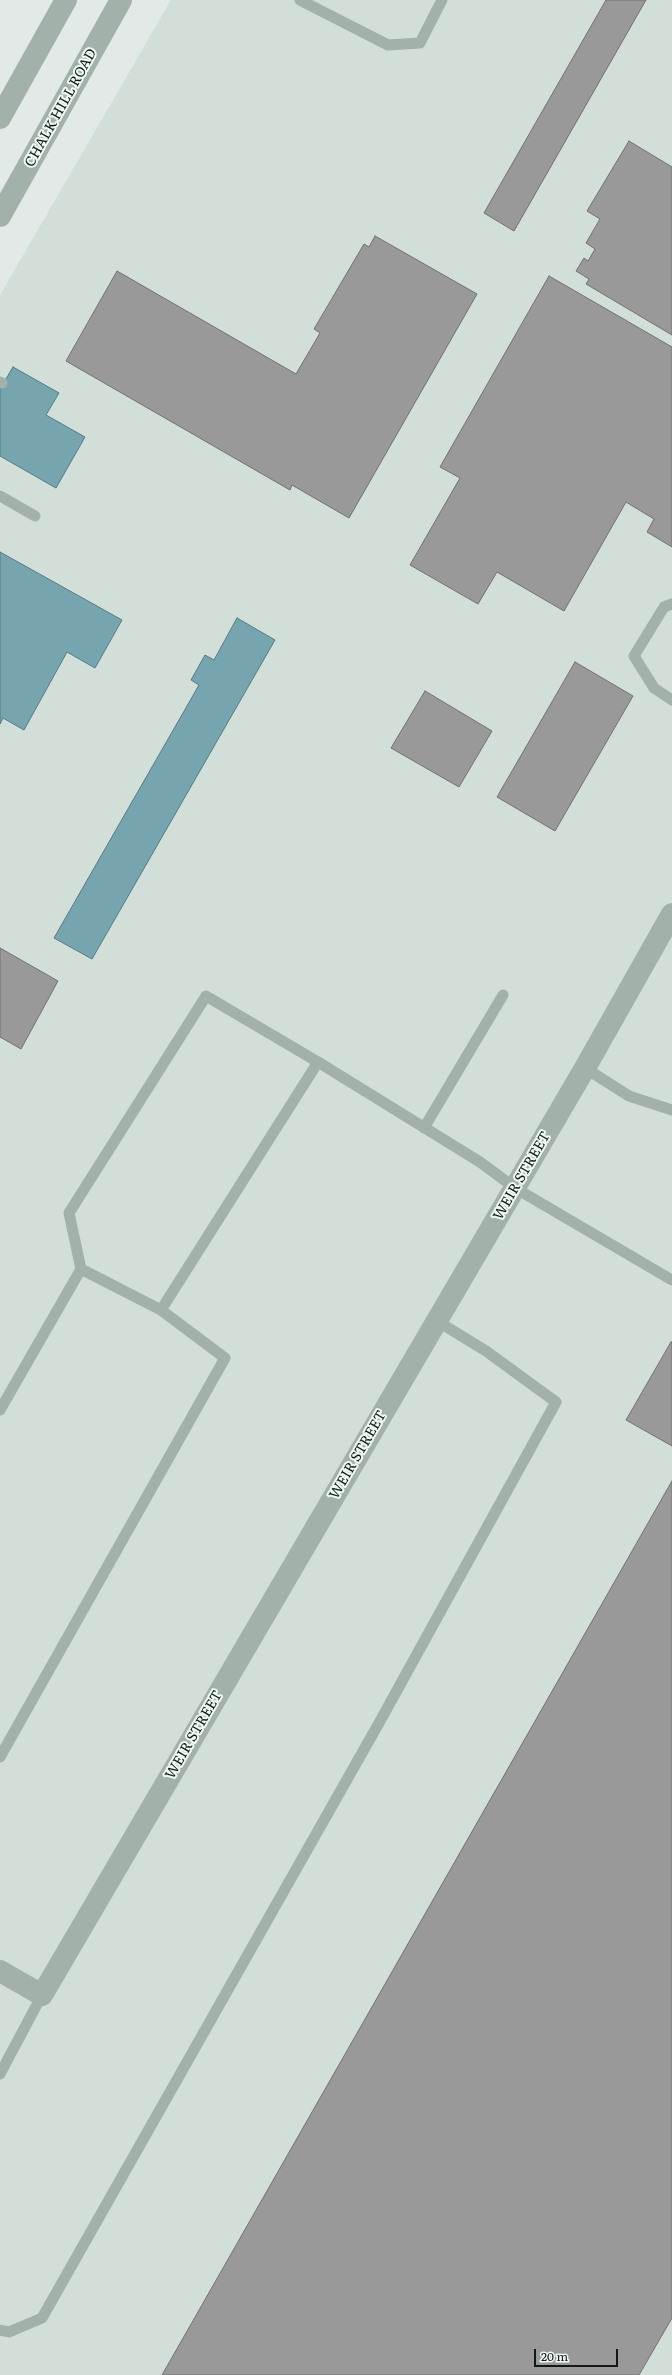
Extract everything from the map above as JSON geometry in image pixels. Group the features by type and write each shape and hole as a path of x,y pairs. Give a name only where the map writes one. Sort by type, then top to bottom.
{"street":[{"path":"0,118 66,0"},
{"name":"CHALK HILL ROAD","path":"0,216 121,0"},
{"name":"WEIR STREET","path":"42,1995 585,1068 672,914"},
{"path":"0,1971 42,1995"}],"lane":[{"path":"300,0 388,45 420,43 442,0"},
{"path":"0,496 35,516"},
{"path":"672,604 664,607 634,656 654,688 672,700"},
{"path":"424,1128 503,995"},
{"path":"0,1410 81,1269 69,1213 206,996 318,1062 480,1162 515,1188 672,1280"},
{"path":"161,1310 318,1062"},
{"path":"585,1068 629,1096 672,1110"},
{"path":"0,1756 225,1358 161,1310 81,1269"},
{"path":"0,2330 9,2332 42,2318 379,1723 556,1402 486,1351 437,1321"},
{"path":"0,2074 42,1995"}],"shaded area":[{"path":"171,0 672,0 672,2375 0,2375 0,295"}],"building: Public":[{"path":"13,367 59,393 46,415 85,437 56,488 0,456 0,389"},
{"path":"0,552 122,620 95,668 67,652 24,730 3,718 0,724"},
{"path":"237,618 275,640 92,959 54,938 199,685 191,680 205,655 214,660"}],"building: Industry":[{"path":"606,0 646,0 514,231 484,213"},
{"path":"629,141 672,167 672,335 586,284 589,279 576,271 584,258 588,261 595,249 586,243 600,219 587,211"},
{"path":"375,236 477,294 349,518 292,485 290,490 66,361 117,271 296,374 320,333 314,329 364,244 369,247"},
{"path":"549,276 672,347 672,547 647,532 654,519 626,502 564,611 497,572 478,604 410,565 460,478 440,467"},
{"path":"575,662 633,696 555,831 497,797"},
{"path":"425,691 492,731 459,787 391,748"},
{"path":"0,948 58,981 21,1049 0,1037"},
{"path":"672,1342 672,1446 626,1420"},
{"path":"672,1481 672,2318 639,2375 162,2375"}]}
